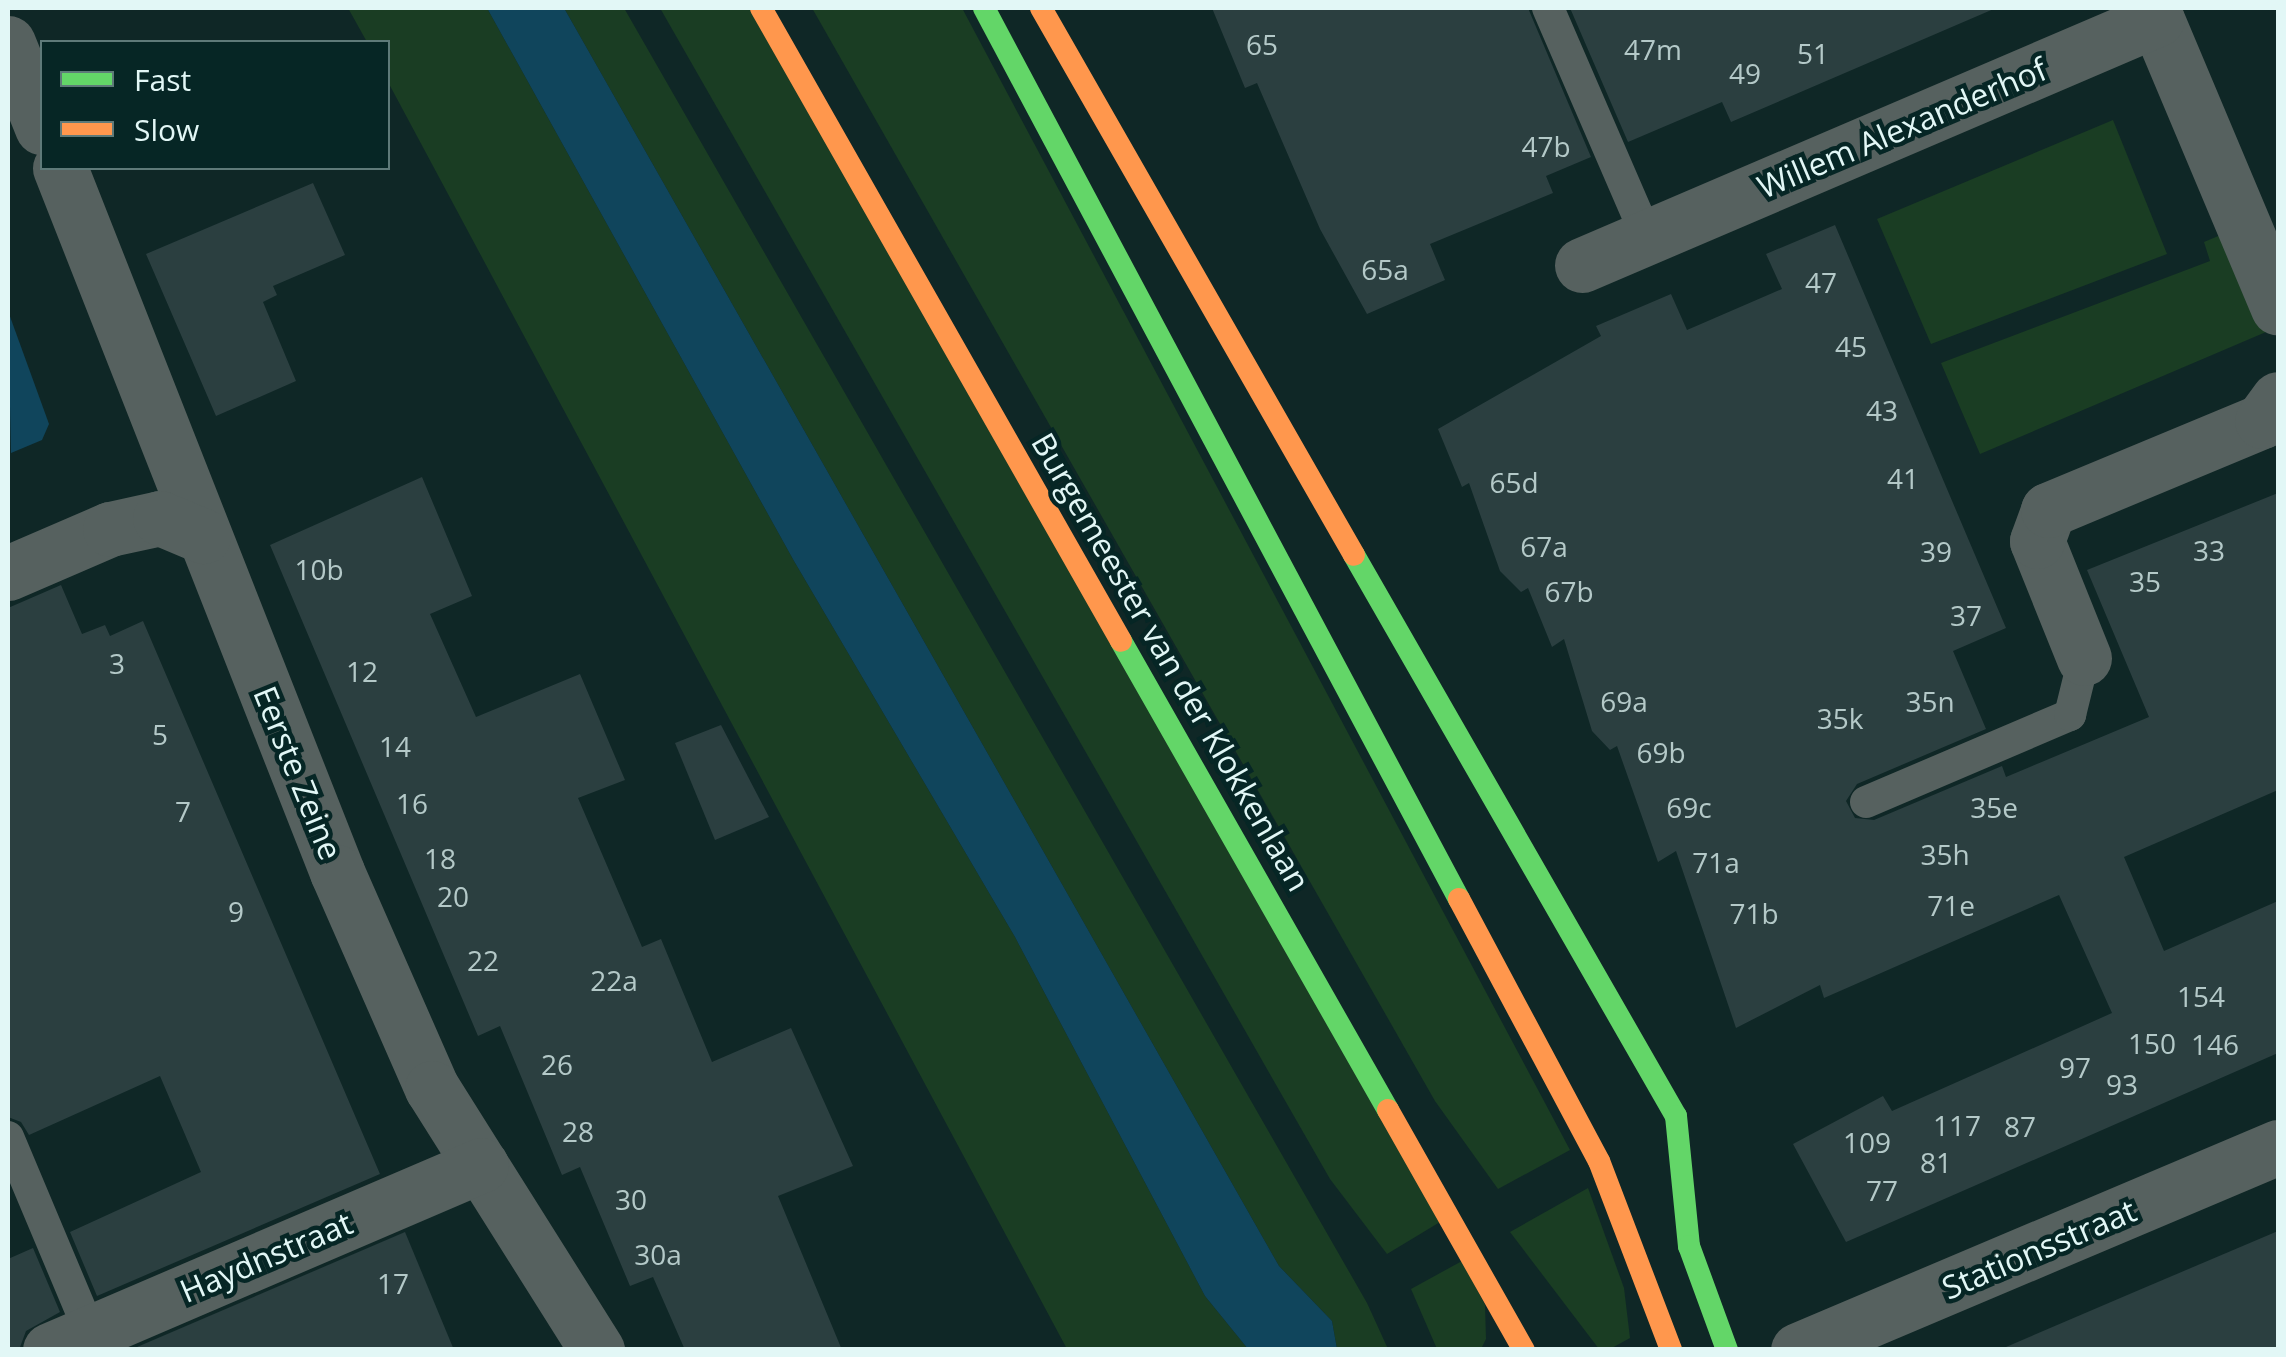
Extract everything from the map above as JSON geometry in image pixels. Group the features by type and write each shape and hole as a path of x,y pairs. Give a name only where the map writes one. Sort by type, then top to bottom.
{"main road":[{"name":"Burgemeester van der Klokkenlaan","path":"761,8 1524,1350"},
{"path":"984,8 1599,1161 1671,1350"},
{"path":"1041,8 1676,1116 1689,1246 1728,1350"}],"street":[{"name":"Willem Alexanderhof","path":"1582,265 2155,13 2277,291"},
{"path":"8,43 40,122"},
{"name":"Eerste Zeine","path":"61,170 203,536 432,1088 597,1350"},
{"path":"2084,658 2037,541 2048,510 2262,421 2278,399"},
{"path":"8,573 110,529 160,518 203,536"},
{"name":"Stationsstraat","path":"1798,1350 2278,1147"},
{"name":"Haydnstraat","path":"70,1341 481,1166"}],"lane":[{"path":"1548,8 1646,237"},
{"path":"1866,802 2070,714 2084,658"},
{"path":"8,1137 70,1341"}],"green space":[{"path":"348,8 487,8 794,561 1015,937 1205,1296 1248,1349 1067,1349 390,86 390,40 366,40"},
{"path":"564,8 624,8 1367,1303 1388,1349 1337,1349 1332,1321 1279,1266"},
{"path":"660,8 749,8 1440,1222 1387,1254 1330,1179"},
{"path":"812,8 962,8 1570,1150 1498,1189 1435,1101"},
{"path":"2113,120 2167,254 1931,344 1877,219"},
{"path":"2223,234 2266,332 1980,454 1941,363 2210,261 2204,242"},
{"path":"1588,1188 1624,1288 1630,1338 1610,1349 1599,1349 1510,1232"},
{"path":"1462,1261 1485,1305 1486,1339 1481,1349 1437,1349 1411,1289"}],"water":[{"path":"487,8 564,8 1279,1266 1332,1321 1337,1349 1248,1349 1205,1296 1015,937 794,561"},
{"path":"8,311 49,424 42,440 11,453"}],"building":[{"path":"1212,8 1528,8 1591,157 1546,176 1553,193 1430,244 1445,280 1367,314 1320,229 1257,83 1245,88"},
{"path":"1570,8 1996,8 1731,122 1722,102 1628,142"},
{"path":"313,183 345,255 273,286 277,295 263,302 296,381 216,416 146,254"},
{"path":"1835,225 2006,628 1953,651 1986,729 1857,784 1846,801 1855,818 1874,820 2002,766 2006,777 2149,717 2087,570 2278,493 2278,790 2124,857 2164,951 2278,901 2278,1053 1846,1242 1793,1144 1883,1096 1892,1111 2112,1013 2059,895 1824,998 1820,985 1736,1028 1676,851 1658,862 1617,746 1610,750 1592,731 1564,639 1552,647 1528,588 1521,592 1500,571 1469,483 1462,487 1438,429 1601,336 1596,326 1671,294 1687,330 1782,289 1766,254"},
{"path":"422,477 472,596 430,614 476,717 580,674 625,780 578,798 642,947 661,939 712,1062 791,1028 853,1166 778,1196 842,1350 685,1350 653,1277 630,1286 580,1167 562,1175 500,1026 478,1036 270,545"},
{"path":"61,585 82,634 105,625 110,636 143,621 380,1174 97,1296 70,1232 201,1172 160,1076 29,1135 21,1122 8,1117 8,608"},
{"path":"721,725 769,817 715,840 675,743"},
{"path":"2278,1231 2278,1350 1999,1350 2132,1293"},
{"path":"405,1232 454,1350 130,1350"},
{"path":"33,1248 60,1312 26,1331 19,1350 8,1350 8,1259"}],"traffic: fast":[{"path":"984,8 1459,899"},
{"path":"1354,555 1676,1116 1689,1246 1727,1350"},
{"path":"1121,641 1388,1110"}],"traffic: slow":[{"path":"761,8 1121,641"},
{"path":"1041,8 1354,555"},
{"path":"1459,899 1599,1161 1671,1350"},
{"path":"1388,1110 1524,1350"}]}
